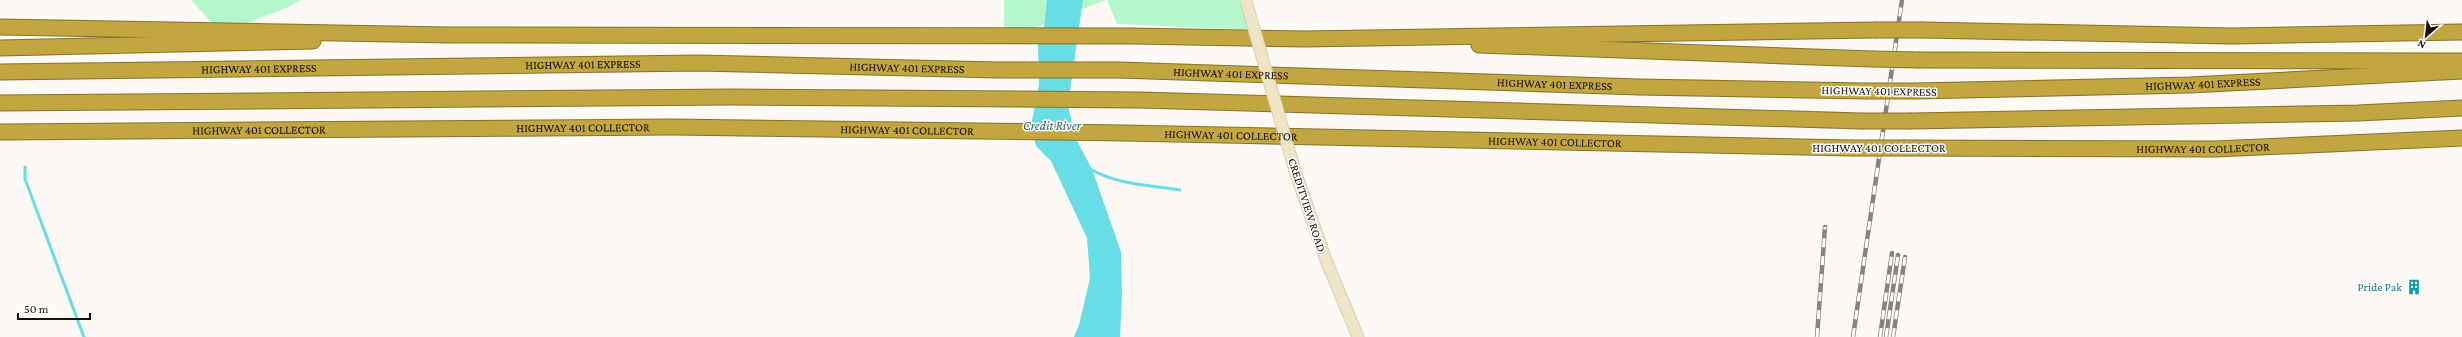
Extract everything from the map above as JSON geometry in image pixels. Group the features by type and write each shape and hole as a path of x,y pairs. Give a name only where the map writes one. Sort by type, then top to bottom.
{"highway":[{"path":"2232,36 2462,24"},
{"path":"0,27 448,35 1132,36 1305,38 1920,60 2462,61"},
{"path":"1305,38 1875,30 2232,36 2462,32"},
{"path":"0,48 279,43 448,35"},
{"name":"HIGHWAY 401 EXPRESS","path":"0,72 698,63 998,70 1119,70 1631,86 1915,92 2190,85 2462,70"},
{"path":"0,103 731,96 1119,101 1861,121 2358,113 2462,108"},
{"name":"HIGHWAY 401 COLLECTOR","path":"0,132 672,127 1124,133 1852,148 2216,149 2462,138"}],"main road":[{"name":"CREDITVIEW ROAD","path":"1246,0 1295,171 1326,260 1358,337"}],"green space":[{"path":"191,0 301,0 286,8 221,33"},
{"path":"1004,0 1106,0 1004,39"},
{"path":"1107,0 1242,0 1251,30 1117,24"}],"water":[{"name":"Credit River","path":"1047,0 1083,0 1068,105 1075,137 1092,169 1121,252 1122,294 1120,337 1074,337 1079,325 1090,278 1087,238 1051,161 1036,146 1031,126 1039,85 1038,44 1043,35"}],"waterway":[{"path":"25,167 25,179 84,337"},
{"path":"1090,169 1123,181 1180,190"}],"railway":[{"path":"1853,337 1902,0"},
{"path":"1817,337 1825,227"},
{"path":"1880,337 1892,253"},
{"path":"1886,337 1898,255"},
{"path":"1893,337 1905,257"}],"place":[{"name":"Pride Pak","path":"2414,287"}]}
